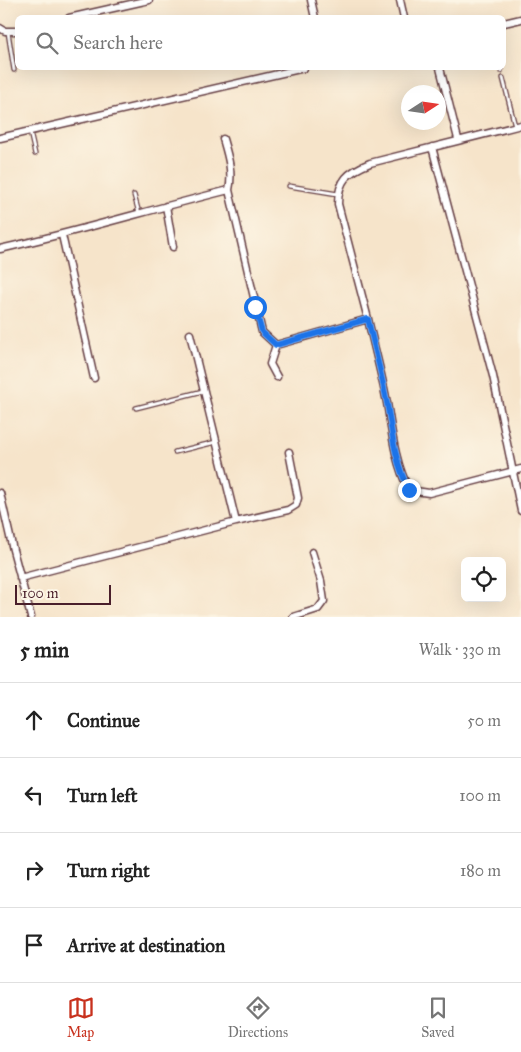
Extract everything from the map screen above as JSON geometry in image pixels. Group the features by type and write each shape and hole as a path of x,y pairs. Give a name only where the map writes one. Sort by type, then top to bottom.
{"street":[{"path":"95,14 148,0"},
{"path":"311,0 314,15"},
{"path":"400,0 403,15"},
{"path":"506,23 521,19"},
{"path":"0,28 15,31"},
{"path":"0,138 295,70"},
{"path":"441,70 458,139"},
{"path":"518,125 458,139 370,163 355,169 340,186 338,204 381,375 397,460 401,475 409,490 429,493 521,469"},
{"path":"223,138 230,166 231,179 229,190 262,332 276,345"},
{"path":"432,147 493,376 521,511"},
{"path":"0,249 62,235 229,190"},
{"path":"166,206 173,247"},
{"path":"62,235 94,378"},
{"path":"276,345 368,319"},
{"path":"190,334 236,522"},
{"path":"276,345 270,367 277,377"},
{"path":"20,578 288,510 296,505 298,498 289,452"},
{"path":"0,494 3,519 31,617"},
{"path":"293,617 318,609 324,601 321,581 312,552"}],"lane":[{"path":"8,31 14,70"},
{"path":"502,78 518,125"},
{"path":"30,132 35,154"},
{"path":"290,186 338,194"},
{"path":"134,195 139,213"},
{"path":"136,408 204,390"},
{"path":"175,452 216,442"}],"route":[{"path":"255,307 262,332 276,345 368,319 401,475 409,490"}]}
